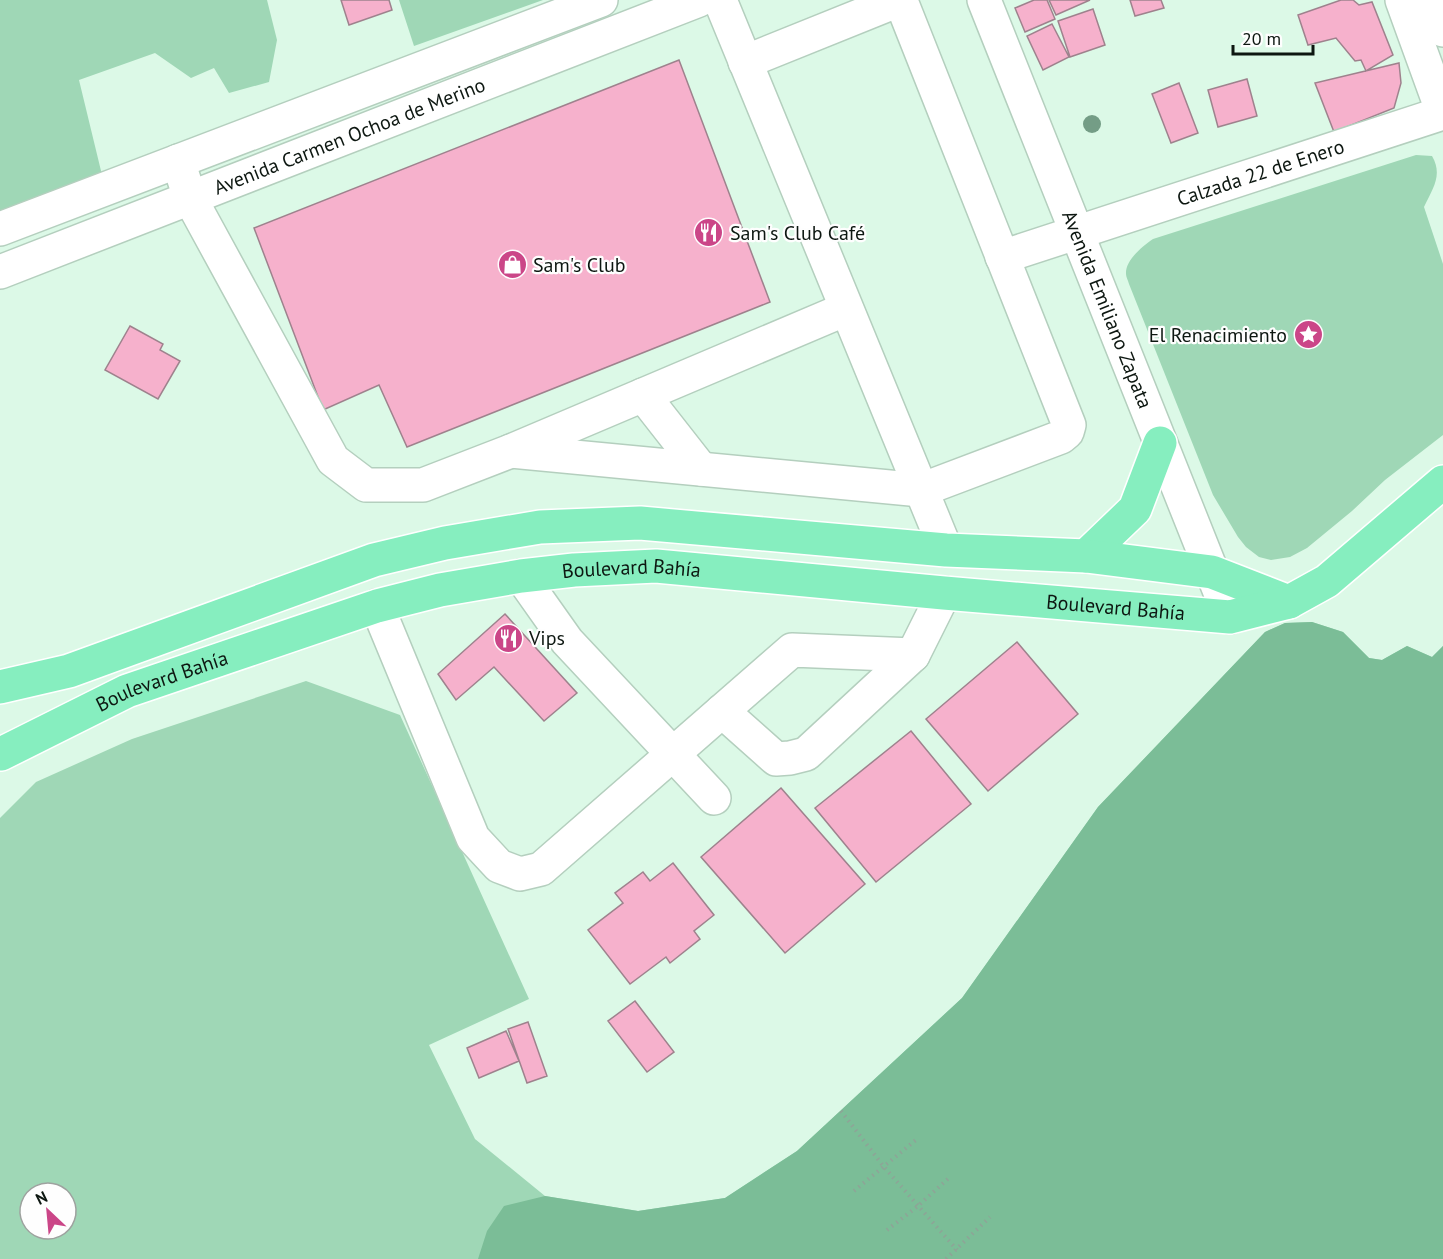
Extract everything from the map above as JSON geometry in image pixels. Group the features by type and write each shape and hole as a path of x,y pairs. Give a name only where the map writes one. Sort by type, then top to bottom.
{"main road":[{"path":"1086,556 1135,509 1160,443"},
{"name":"Boulevard Bahía","path":"0,755 127,691 377,606 440,590 521,576 574,570 656,567 1230,617 1289,602 1327,581 1443,482"},
{"path":"0,687 69,671 374,560 445,543 540,527 640,523 946,550 1086,556 1212,572 1289,602"},
{"path":"944,593 946,550"},
{"path":"0,739 0,755"}],"street":[{"name":"Avenida Carmen Ochoa de Merino","path":"0,229 601,0"},
{"name":"Avenida Carmen Ochoa de Merino","path":"0,272 699,0"},
{"path":"720,0 946,550"},
{"name":"Avenida Emiliano Zapata","path":"984,0 1230,617"},
{"path":"1402,0 1443,113"},
{"path":"1432,0 1443,30"},
{"path":"511,451 921,490 1061,437 1067,432 1069,425 900,2 894,2 745,62"},
{"name":"Calzada 22 de Enero","path":"1002,257 1443,113"},
{"path":"178,161 190,198 333,460 366,485 423,485 511,451 846,309"},
{"path":"643,395 701,469"},
{"path":"521,576 567,641 714,798"},
{"path":"722,711 776,759 806,754 913,655 944,593"},
{"path":"377,606 472,838 499,866 520,874 540,869 792,650 913,655"}],"path":[{"path":"841,1111 884,1167 957,1250"},
{"path":"854,1191 917,1139"},
{"path":"887,1230 951,1176"},
{"path":"946,1259 990,1217"}],"shaded area":[{"path":"0,0 267,0 277,40 269,82 229,93 214,68 191,78 155,53 79,80 102,175 0,212"},
{"path":"399,0 543,0 414,46"},
{"path":"1416,155 1432,156 1437,169 1433,188 1424,207 1443,264 1443,435 1385,480 1307,548 1290,557 1271,560 1259,557 1238,537 1213,495 1129,284 1126,269 1135,254 1153,239"},
{"path":"1312,622 1343,632 1369,658 1382,660 1407,646 1432,657 1443,646 1443,1259 0,1259 0,818 36,782 132,739 306,681 400,715 529,999 429,1045 475,1139 545,1196 638,1211 725,1198 797,1151 962,998 1098,807 1265,632 1285,623"},
{"path":"1312,622 1343,632 1369,658 1382,660 1407,646 1432,657 1443,646 1443,1259 478,1259 487,1231 504,1206 545,1196 638,1211 725,1198 797,1151 962,998 1098,807 1265,632 1285,623"}],"building":[{"path":"341,0 389,0 392,10 349,25"},
{"path":"1034,0 1047,0 1055,19 1025,32 1015,8"},
{"path":"1049,0 1090,0 1056,15"},
{"path":"1130,0 1161,0 1164,8 1135,16"},
{"path":"1341,0 1353,0 1359,5 1372,2 1393,55 1366,71 1361,60 1355,61 1336,38 1308,45 1298,15"},
{"path":"1093,9 1105,45 1070,57 1058,21"},
{"path":"1052,24 1069,57 1043,70 1027,36"},
{"name":"Sam's Club","path":"679,60 770,302 407,447 379,385 323,410 254,228"},
{"path":"1399,63 1401,83 1394,108 1334,132 1315,83"},
{"path":"1247,79 1257,116 1218,127 1208,90"},
{"path":"1179,83 1198,133 1171,143 1152,94"},
{"path":"130,326 163,344 160,350 180,361 158,399 105,370"},
{"path":"505,614 577,693 544,721 494,667 456,700 438,674"},
{"path":"1017,642 1078,714 988,791 926,719"},
{"path":"911,731 971,804 876,882 815,808"},
{"path":"781,788 865,884 785,953 701,857"},
{"path":"673,863 714,915 694,931 700,939 670,963 666,957 630,984 588,930 623,903 615,893 643,872 650,881"},
{"path":"635,1001 674,1052 647,1072 608,1021"},
{"path":"528,1022 547,1076 527,1083 508,1029"},
{"path":"506,1031 519,1061 479,1078 467,1048"}],"place":[{"name":"Sam's Club Café","path":"709,233"},
{"name":"Sam's Club","path":"512,265"},
{"name":"El Renacimiento","path":"1308,335"},
{"name":"Vips","path":"508,638"}]}
